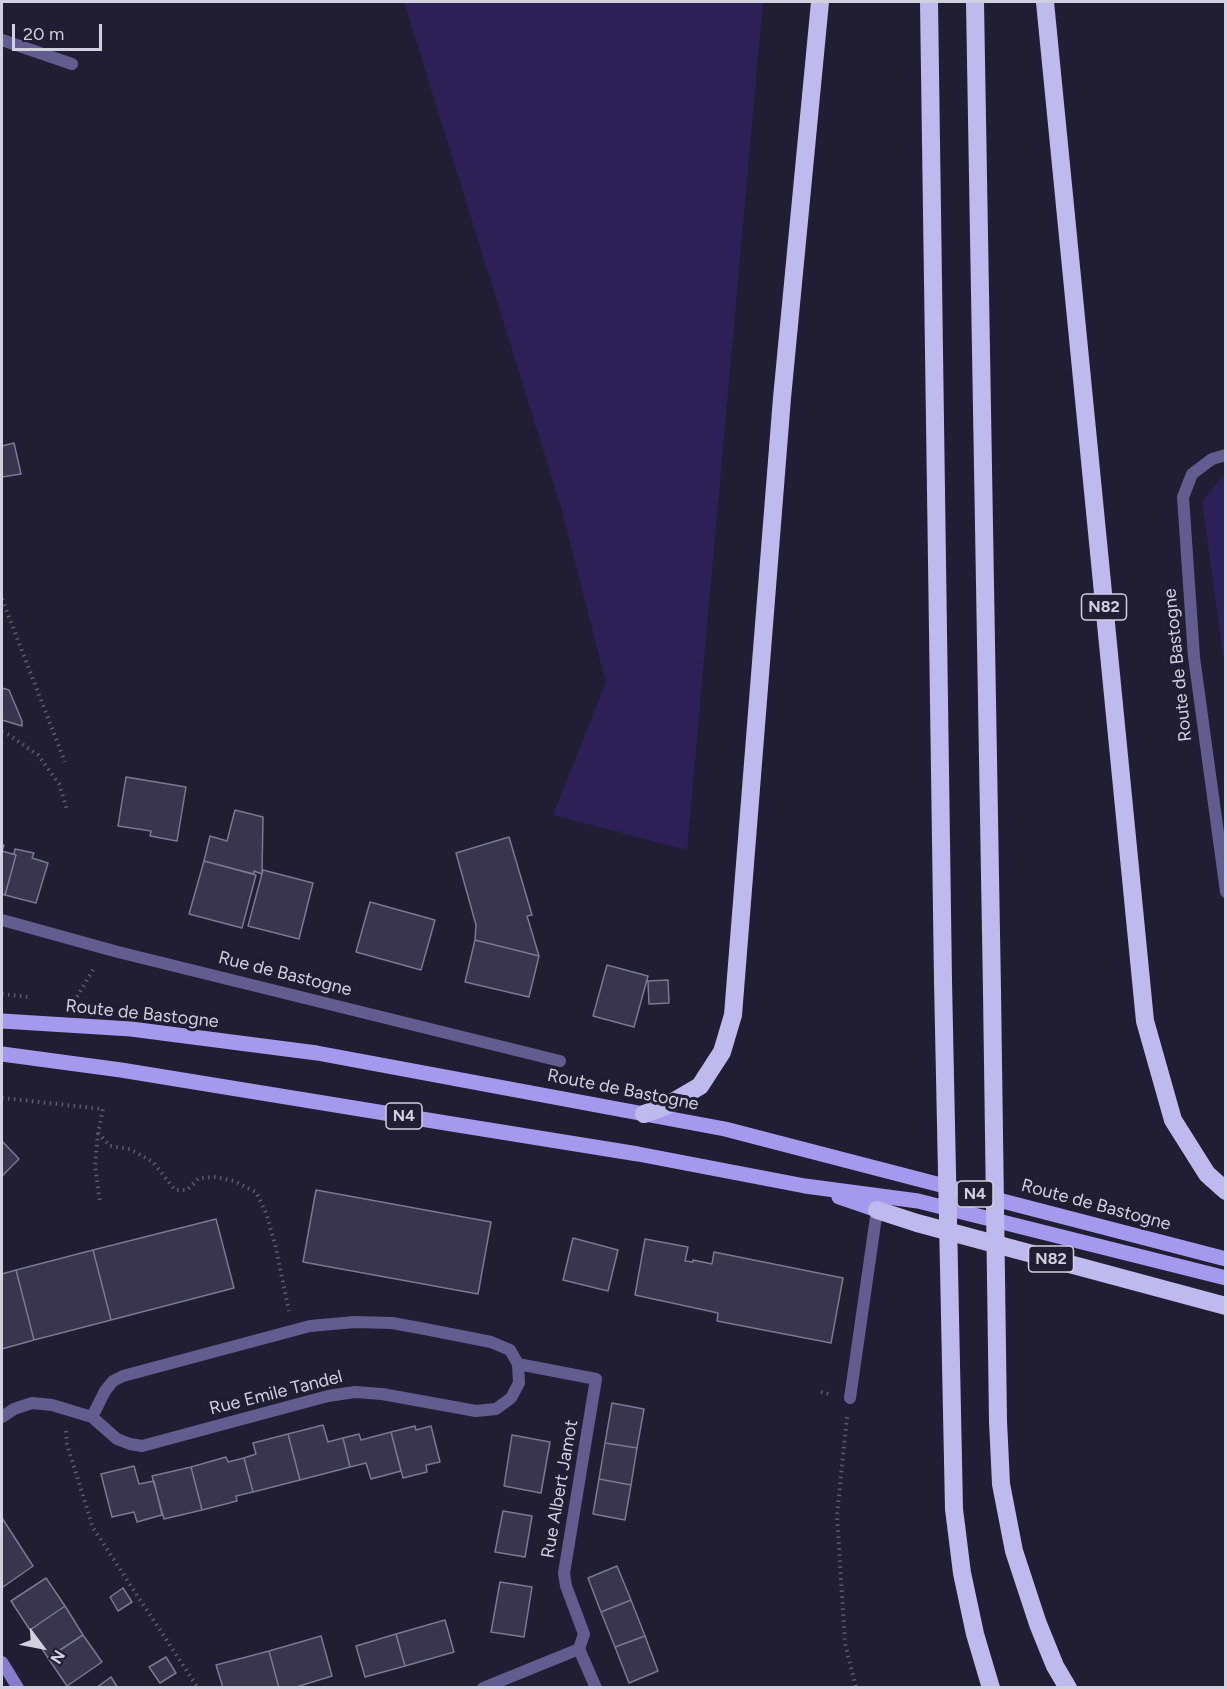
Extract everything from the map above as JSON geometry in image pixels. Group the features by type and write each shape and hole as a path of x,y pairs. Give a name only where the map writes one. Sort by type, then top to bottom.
{"highway":[{"path":"644,1114 666,1107 700,1086 722,1052 734,1015 782,398 820,2"},
{"path":"929,2 954,1509 962,1573 975,1634 991,1688"},
{"path":"975,2 998,1421 1001,1484 1014,1551 1038,1624 1055,1666 1068,1688"},
{"name":"N82","path":"1045,2 1145,1021 1173,1120 1207,1174 1226,1191"},
{"name":"N82","path":"877,1210 917,1223 1226,1306"}],"main road":[{"name":"Route de Bastogne","path":"2,1022 131,1029 317,1053 725,1129 1226,1259"},
{"name":"Route de Bastogne","path":"2,1054 121,1070 476,1127 638,1154 805,1186 918,1201 1226,1278"},
{"name":"N82","path":"805,1186 877,1210"}],"street":[{"path":"2,40 72,64"},
{"name":"Route de Bastogne","path":"1226,455 1212,459 1192,474 1183,497 1194,657 1226,892"},
{"name":"Rue de Bastogne","path":"2,920 105,948 560,1061"},
{"path":"850,1398 877,1210"},
{"path":"92,1418 105,1391 113,1381 123,1376 310,1326 355,1322 392,1323 491,1342 510,1350 518,1364"},
{"name":"Rue Emile Tandel","path":"2,1417 14,1409 32,1403 52,1405 92,1418 117,1439 142,1446 328,1396 355,1392 382,1394 476,1411 495,1409 511,1398 519,1383 518,1364"},
{"name":"Rue Albert Jamot","path":"518,1364 596,1379 564,1573 566,1586 584,1634 579,1649"},
{"path":"483,1688 579,1649 597,1688"},
{"path":"2,1662 18,1688"}],"path":[{"path":"2,598 65,762"},
{"path":"2,732 38,754 59,784 67,810"},
{"path":"64,1001 74,1002 105,948"},
{"path":"2,994 33,998"},
{"path":"2,1098 104,1109 98,1133 95,1166 100,1203"},
{"path":"98,1133 110,1146 130,1149 153,1162 174,1190 187,1190 199,1178 216,1177 234,1180 256,1192 266,1213 275,1244 293,1331"},
{"path":"850,1398 837,1515 845,1643 856,1688"},
{"path":"64,1409 67,1444 93,1528 198,1688"}],"shaded area":[{"path":"404,2 763,2 687,850 553,815 606,682 560,504"},
{"path":"1225,476 1226,655 1223,655 1202,501"}],"building":[{"path":"14,443 21,474 2,477 2,446"},
{"path":"2,688 9,690 22,726 2,720"},
{"path":"126,777 186,787 177,841 150,836 151,831 118,826"},
{"path":"235,810 263,817 262,874 204,861 210,836 227,841"},
{"path":"509,837 532,915 527,916 539,956 475,940 476,925 456,853"},
{"path":"15,849 34,853 32,858 48,863 36,903 5,895 16,855 14,854"},
{"path":"2,851 16,855 5,895 2,894"},
{"path":"204,861 256,875 242,928 189,914"},
{"path":"263,870 313,883 299,939 248,926"},
{"path":"370,902 435,920 421,970 356,952"},
{"path":"475,940 539,956 529,997 465,982"},
{"path":"607,965 648,976 634,1027 593,1016"},
{"path":"668,980 669,1003 649,1004 648,981"},
{"path":"2,1141 19,1159 2,1176"},
{"path":"316,1190 491,1222 478,1294 303,1262"},
{"path":"216,1219 234,1288 111,1320 93,1250"},
{"path":"573,1238 618,1250 608,1291 563,1280"},
{"path":"645,1239 688,1247 685,1261 693,1262 693,1260 712,1264 714,1252 843,1278 831,1343 717,1321 718,1313 635,1295"},
{"path":"93,1250 111,1320 34,1340 16,1270"},
{"path":"16,1270 34,1340 2,1349 2,1274"},
{"path":"612,1403 644,1409 637,1448 605,1443"},
{"path":"323,1425 328,1442 343,1438 350,1467 300,1480 288,1434"},
{"path":"415,1426 416,1430 431,1426 440,1462 426,1465 427,1472 403,1478 391,1432"},
{"path":"391,1432 401,1471 371,1479 366,1463 350,1467 343,1438 359,1434 361,1440"},
{"path":"288,1434 300,1480 253,1492 244,1458 256,1454 253,1443"},
{"path":"512,1435 550,1442 541,1493 504,1486"},
{"path":"605,1443 637,1448 631,1485 599,1479"},
{"path":"226,1457 228,1462 244,1458 253,1492 236,1496 237,1501 202,1510 191,1467"},
{"path":"134,1466 139,1484 154,1481 162,1515 137,1522 134,1512 112,1517 101,1474"},
{"path":"191,1467 202,1510 164,1519 152,1476"},
{"path":"599,1479 631,1485 625,1520 593,1514"},
{"path":"503,1511 532,1516 525,1557 495,1552"},
{"path":"2,1518 33,1566 3,1587 2,1584"},
{"path":"617,1566 631,1600 601,1612 588,1578"},
{"path":"46,1578 65,1606 30,1630 11,1601"},
{"path":"500,1582 532,1587 524,1637 491,1632"},
{"path":"123,1588 132,1602 118,1611 110,1597"},
{"path":"631,1600 645,1636 615,1647 601,1612"},
{"path":"65,1606 83,1635 48,1658 30,1630"},
{"path":"445,1620 454,1652 405,1666 396,1634"},
{"path":"396,1634 405,1666 365,1677 356,1646"},
{"path":"83,1635 102,1662 67,1686 48,1658"},
{"path":"321,1636 332,1676 293,1688 279,1688 269,1651"},
{"path":"645,1636 658,1671 629,1683 615,1647"},
{"path":"269,1651 279,1688 223,1688 216,1665"},
{"path":"166,1657 176,1673 160,1683 149,1667"},
{"path":"111,1677 118,1688 96,1688"}]}
